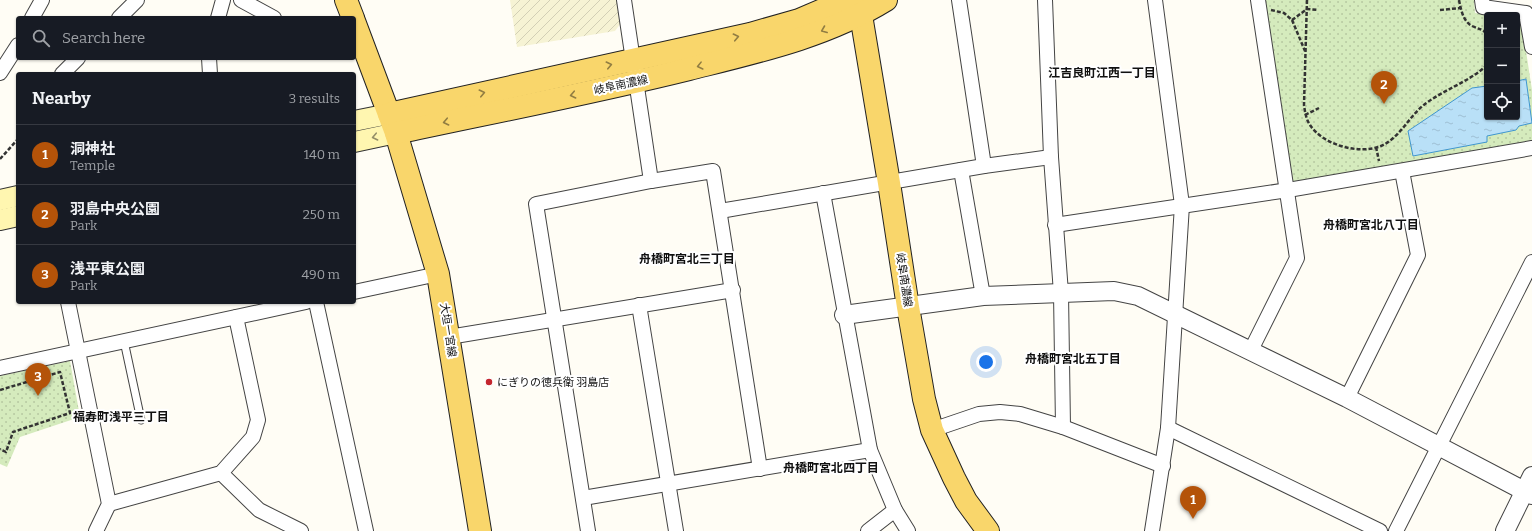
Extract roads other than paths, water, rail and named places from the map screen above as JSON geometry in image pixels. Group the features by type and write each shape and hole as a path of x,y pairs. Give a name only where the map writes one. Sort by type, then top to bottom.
{"main road":[{"path":"346,0 353,16"},
{"path":"853,5 886,0"},
{"name":"岐阜南濃線","path":"392,123 633,59 750,34 853,5"},
{"name":"岐阜南濃線","path":"392,123 636,82 755,53 807,37 853,5"},
{"name":"岐阜南濃線","path":"853,5 889,183 924,399 932,430 954,478 966,501 988,531"},
{"path":"356,31 359,50 392,123"},
{"path":"356,122 392,123"},
{"path":"356,141 392,123"},
{"name":"大垣一宮線","path":"392,123 438,274 480,531"},
{"path":"0,200 16,196"},
{"path":"0,220 16,216"}],"street":[{"path":"33,16 42,0"},
{"path":"121,16 137,0"},
{"path":"218,16 222,0"},
{"path":"241,0 270,16"},
{"path":"624,0 651,181"},
{"path":"959,0 984,166"},
{"path":"1045,0 1051,157 1061,293 1063,427"},
{"path":"1153,531 1168,428 1182,205 1155,0"},
{"path":"1482,0 1483,7 1526,13 1532,47"},
{"path":"1251,350 1297,258 1263,5"},
{"path":"0,73 16,48"},
{"path":"64,72 76,60"},
{"path":"209,60 210,72"},
{"path":"1055,225 1288,190 1532,148"},
{"path":"720,211 984,166 1051,157"},
{"path":"961,170 982,296"},
{"path":"588,531 536,204 651,181 713,171 733,290 760,469"},
{"path":"1347,398 1418,255 1402,171"},
{"path":"823,193 844,315 870,450 895,510 908,531"},
{"path":"1396,531 1532,262"},
{"path":"356,292 438,274"},
{"path":"449,337 733,290"},
{"path":"844,315 982,296 1114,291 1138,296 1251,350 1440,445 1530,487 1505,531"},
{"path":"68,304 109,504 96,531"},
{"path":"0,368 297,304"},
{"path":"316,304 366,531"},
{"path":"639,305 667,484 676,531"},
{"path":"109,504 221,473 253,437 258,420 236,317"},
{"path":"932,430 979,414 1000,412 1020,414 1063,427 1163,466"},
{"path":"1168,428 1380,531"},
{"path":"583,498 870,450"},
{"path":"221,473 259,510 301,531"},
{"path":"868,531 895,510"}],"lane":[{"path":"124,341 141,420"}],"water":[{"path":"1526,79 1532,123 1519,126 1516,130 1487,136 1487,142 1413,156 1408,131 1472,88 1484,86 1484,120 1520,120 1520,80"}],"place":[{"name":"羽島中央公園","path":"1384,104"},
{"name":"にぎりの徳兵衛 羽島店","path":"489,382"},
{"name":"浅平東公園","path":"38,396"},
{"name":"洞神社","path":"1193,519"}],"district":[{"name":"江吉良町江西一丁目","path":"1102,73"},
{"name":"舟橋町宮北八丁目","path":"1371,225"},
{"name":"舟橋町宮北三丁目","path":"687,259"},
{"name":"舟橋町宮北五丁目","path":"1073,359"},
{"name":"福寿町浅平三丁目","path":"121,417"},
{"name":"舟橋町宮北四丁目","path":"831,468"}]}
